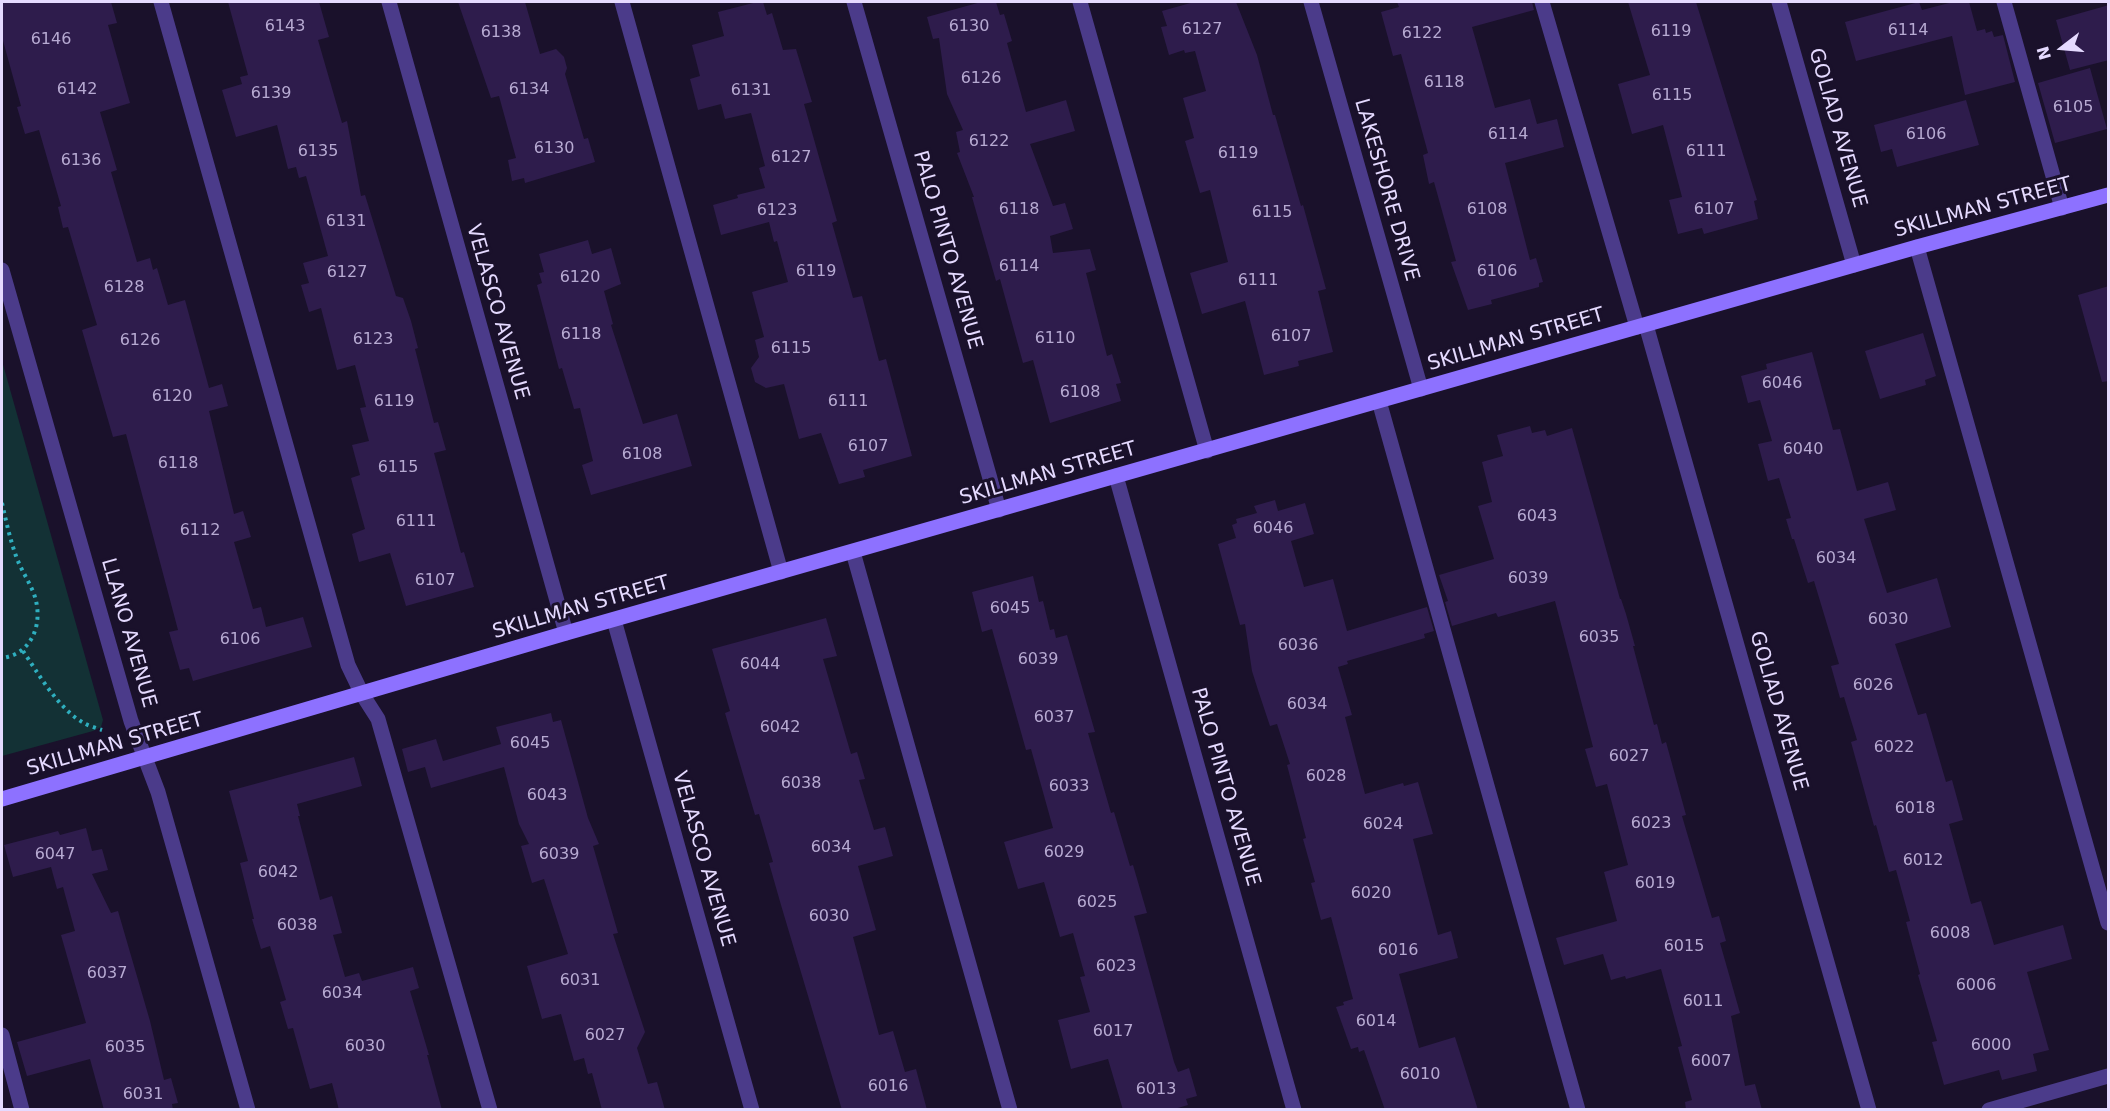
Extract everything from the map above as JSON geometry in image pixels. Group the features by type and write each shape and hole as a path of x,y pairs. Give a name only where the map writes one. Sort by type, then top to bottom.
{"main road":[{"name":"SKILLMAN STREET","path":"2,799 566,633 1854,265 2109,195"}],"street":[{"path":"161,2 348,665 362,694 378,719 490,1110"},
{"name":"VELASCO AVENUE","path":"389,2 566,633"},
{"path":"622,2 781,573"},
{"name":"PALO PINTO AVENUE","path":"854,2 999,510"},
{"path":"1080,2 1207,451"},
{"name":"LAKESHORE DRIVE","path":"1311,2 1421,389"},
{"name":"GOLIAD AVENUE","path":"1542,2 1641,326 1869,1110"},
{"name":"GOLIAD AVENUE","path":"1779,2 1854,265"},
{"path":"2004,2 2062,208"},
{"path":"1917,248 2109,923"},
{"name":"LLANO AVENUE","path":"2,270 131,721 158,792 248,1110"},
{"path":"1379,401 1578,1110"},
{"name":"PALO PINTO AVENUE","path":"1116,476 1294,1110"},
{"path":"853,552 1010,1110"},
{"name":"VELASCO AVENUE","path":"614,620 752,1110"},
{"path":"2,1035 22,1110"},
{"path":"1989,1110 2109,1076"}],"path":[{"path":"2,503 14,549 35,596 38,610 32,637 23,651 2,658"},
{"path":"23,651 46,686 72,714 83,723 102,730"}],"green space":[{"path":"2,361 103,720 101,727 93,731 2,756"}],"building":[{"path":"2,2 111,2 117,23 108,25 130,103 100,112 117,170 111,172 137,262 150,258 153,270 157,268 168,305 185,300 209,388 222,384 228,406 209,411 234,514 243,511 251,537 234,542 253,609 261,607 266,627 303,617 312,647 193,681 189,668 180,670 169,632 178,630 126,434 113,437 82,330 97,325 68,227 63,228 58,207 61,206 39,130 25,134 17,107 21,106 2,37"},
{"path":"228,2 319,2 329,37 318,40 342,123 347,121 361,196 365,195 396,296 403,298 411,321 418,348 415,349 434,423 438,422 446,450 434,453 461,553 464,552 474,587 406,606 390,553 359,562 352,534 365,529 351,478 360,475 352,445 369,441 360,408 366,407 355,365 337,370 321,308 309,312 301,285 309,283 303,263 328,256 306,176 299,178 296,167 288,169 277,125 236,137 222,90 242,84 240,77 248,75"},
{"path":"458,2 525,2 540,54 556,49 564,57 567,68 565,74 584,139 588,138 595,162 525,183 524,178 512,181 508,160 516,158 499,96 491,98"},
{"path":"763,2 767,15 772,13 783,50 796,49 812,102 804,104 837,221 832,223 853,298 862,296 879,361 886,359 912,456 863,470 865,477 839,484 821,433 799,439 784,384 766,388 755,382 751,368 759,357 755,340 764,337 752,292 788,282 777,241 774,242 769,222 721,235 713,205 738,198 737,195 765,188 759,168 765,166 751,113 725,119 721,104 698,110 690,79 700,76 692,45 724,36 718,12"},
{"path":"981,2 996,2 1000,15 1004,14 1012,41 1007,43 1026,112 1066,100 1075,131 1030,144 1053,206 1065,203 1073,229 1050,236 1053,253 1090,249 1096,270 1086,273 1107,356 1112,354 1121,383 1116,384 1121,401 1050,423 1033,360 1023,363 1000,279 996,281 972,197 974,197 957,153 960,152 956,132 963,130 947,94 939,38 933,39 927,17"},
{"path":"1194,2 1236,2 1257,55 1326,289 1318,291 1333,352 1298,361 1299,366 1264,375 1245,301 1202,314 1190,273 1228,262 1210,190 1200,193 1185,141 1194,138 1183,98 1206,91 1195,51 1185,53 1184,50 1169,55 1161,27 1167,26 1162,11"},
{"path":"1397,2 1532,2 1534,10 1472,27 1495,108 1530,99 1537,124 1557,119 1564,147 1505,163 1530,260 1536,258 1543,282 1539,283 1539,287 1491,300 1492,304 1468,310 1451,262 1456,261 1434,182 1429,184 1423,155 1428,153 1401,54 1393,56 1381,12 1399,7"},
{"path":"1628,2 1696,2 1757,200 1754,201 1758,219 1704,234 1702,228 1678,234 1669,200 1682,197 1663,125 1632,134 1618,84 1650,75"},
{"path":"1919,2 1922,10 1953,2 1969,2 1977,31 1985,29 1986,33 1992,31 1994,37 2003,35 2015,82 1965,95 1952,36 1856,61 1845,22"},
{"path":"2109,5 2109,60 2070,70 2056,20"},
{"path":"2090,68 2107,129 2055,143 2038,83"},
{"path":"1966,100 1979,145 1897,167 1892,149 1881,152 1874,125"},
{"path":"588,240 592,254 611,248 621,284 604,291 613,324 611,325 643,424 677,414 692,466 591,495 582,465 593,461 580,408 574,409 562,368 559,369 537,285 542,283 539,273 544,272 539,254"},
{"path":"2109,286 2109,381 2102,382 2078,295"},
{"path":"1923,333 1936,376 1925,380 1926,385 1880,399 1865,351"},
{"path":"1812,352 1833,430 1840,429 1857,491 1888,482 1896,510 1864,519 1887,593 1937,578 1951,627 1895,644 1918,715 1926,713 1946,782 1952,780 1963,820 1949,824 1971,904 1981,901 1994,945 2063,925 2072,959 2027,972 2049,1050 2033,1054 2037,1071 2002,1080 1999,1070 1944,1085 1932,1042 1937,1041 1906,922 1910,921 1896,870 1889,872 1876,825 1874,826 1851,742 1857,740 1844,697 1840,698 1831,666 1839,664 1814,581 1808,583 1794,539 1792,539 1786,519 1791,518 1779,478 1768,481 1758,444 1772,441 1760,400 1748,403 1741,376 1767,369 1766,364"},
{"path":"1530,426 1532,433 1545,430 1547,436 1572,428 1635,646 1633,646 1654,725 1657,724 1662,744 1666,742 1686,815 1682,816 1712,918 1719,916 1726,941 1720,943 1740,1013 1731,1016 1745,1086 1755,1084 1762,1110 1686,1110 1685,1102 1692,1100 1678,1047 1682,1046 1661,969 1626,979 1625,976 1611,980 1603,954 1564,965 1556,938 1617,921 1604,872 1628,865 1607,784 1596,787 1585,749 1593,747 1555,601 1498,617 1496,613 1452,626 1445,602 1448,601 1439,575 1494,559 1478,506 1492,502 1482,462 1503,456 1497,435"},
{"path":"1275,500 1278,511 1305,503 1314,534 1291,541 1304,587 1333,579 1347,631 1427,607 1434,631 1424,634 1425,638 1347,661 1348,664 1338,667 1352,715 1345,717 1365,794 1403,783 1404,786 1418,782 1433,834 1413,839 1438,935 1451,931 1458,958 1399,974 1419,1048 1455,1037 1478,1110 1385,1110 1364,1050 1359,1052 1358,1047 1351,1049 1336,1007 1353,999 1331,917 1321,920 1311,883 1315,882 1303,839 1306,838 1287,765 1290,764 1277,724 1270,726 1258,690 1252,671 1245,624 1240,625 1218,544 1236,538 1232,525 1237,523 1236,519 1257,513 1254,506"},
{"path":"1033,576 1039,602 1043,601 1050,630 1054,629 1056,638 1067,635 1095,732 1088,733 1111,813 1114,812 1147,913 1134,916 1174,1062 1178,1072 1189,1068 1197,1096 1186,1099 1188,1105 1171,1110 1123,1110 1108,1059 1071,1069 1058,1020 1090,1012 1080,977 1085,976 1073,933 1060,937 1044,882 1018,889 1004,842 1053,828 1031,749 1026,750 992,629 982,632 972,592"},
{"path":"826,618 837,656 823,659 851,754 857,752 865,779 859,780 874,830 885,827 893,856 858,866 876,930 853,937 879,1035 893,1031 905,1072 916,1069 927,1110 842,1110 769,863 773,862 759,814 755,815 725,713 730,711 712,649"},
{"path":"551,713 553,722 561,720 588,818 599,844 593,846 618,933 613,934 645,1032 637,1048 648,1084 657,1082 665,1110 602,1110 592,1073 588,1074 584,1058 574,1061 561,1014 542,1019 527,966 568,954 544,879 532,883 521,846 529,844 519,824 504,767 431,788 425,767 408,772 402,749 436,739 443,761 501,744 496,727"},
{"path":"354,757 362,786 297,804 300,816 298,816 320,900 332,896 342,933 333,935 345,977 359,973 362,981 413,967 419,988 410,991 442,1110 339,1110 332,1083 310,1089 293,1028 288,1029 280,1002 286,1000 270,946 261,949 252,919 254,919 240,863 248,861 229,791"},
{"path":"86,828 92,851 102,849 108,870 92,874 111,913 118,911 150,1021 164,1080 171,1078 178,1103 172,1104 173,1110 104,1110 90,1059 27,1076 17,1042 86,1023 61,935 75,931 63,887 57,889 51,867 13,877 4,845 58,831 60,835"}]}
